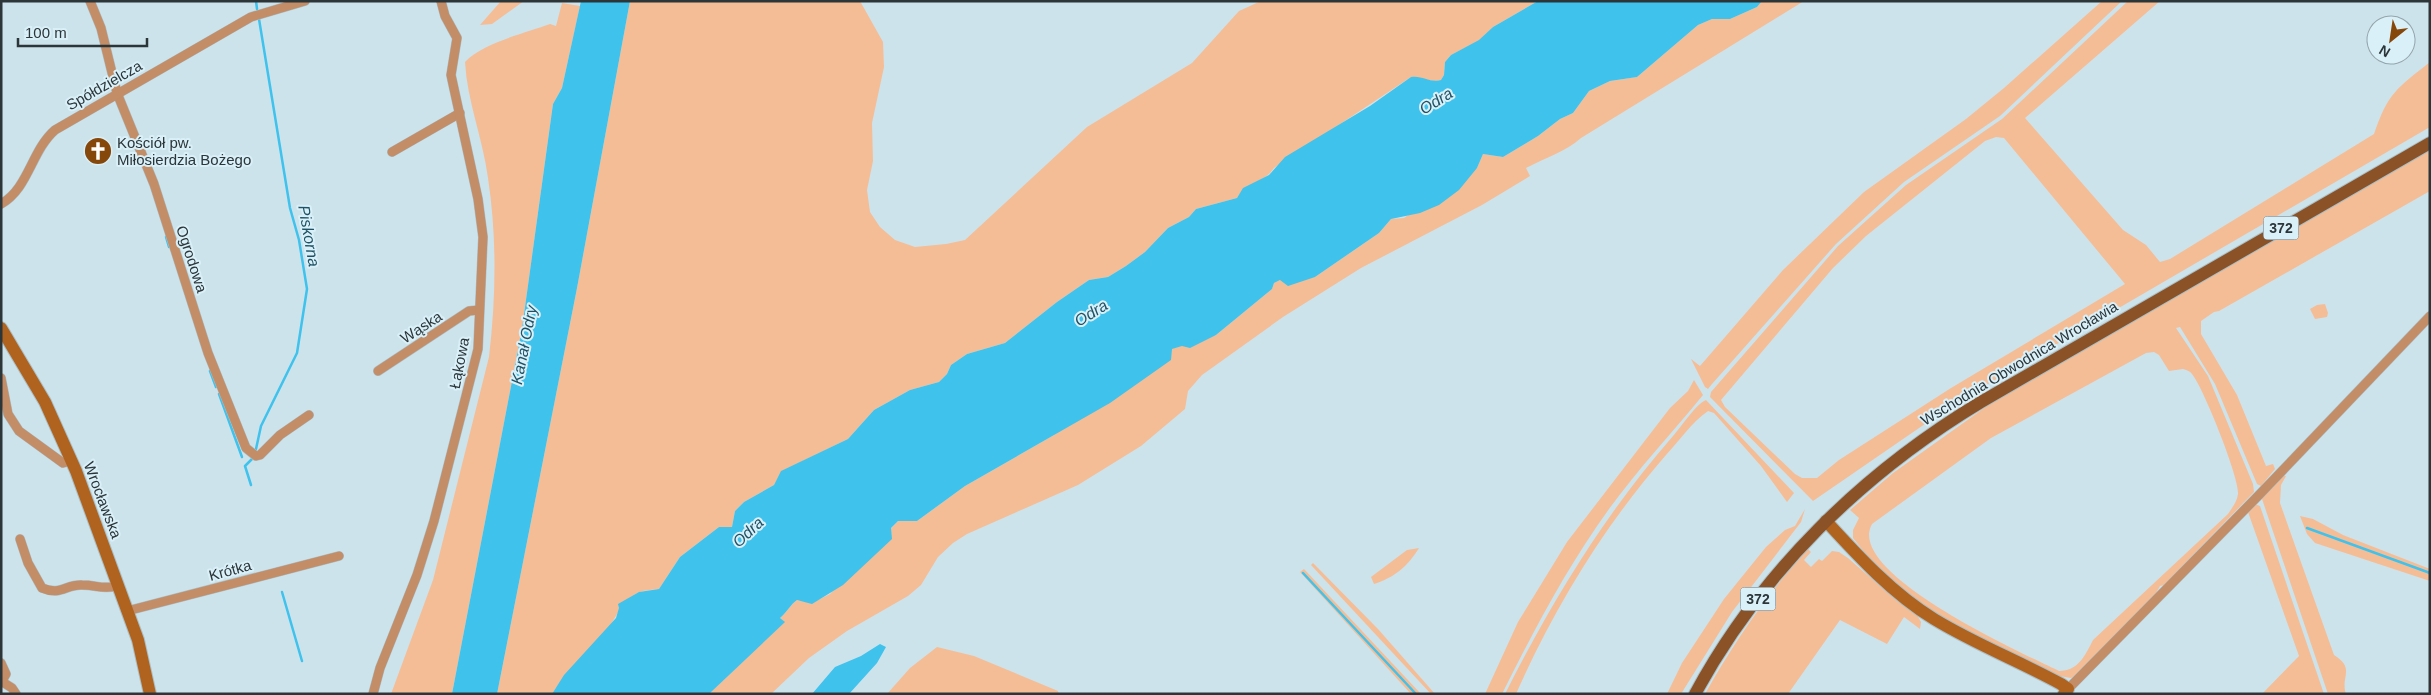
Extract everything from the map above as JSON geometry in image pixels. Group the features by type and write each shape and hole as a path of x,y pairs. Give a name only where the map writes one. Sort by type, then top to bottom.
{"main road":[{"name":"Wschodnia Obwodnica Wrocławia","path":"1695,694 1731,635 1767,586 1826,521 1886,467 1946,423 2430,143"},
{"name":"Wrocławska","path":"1,328 45,402 71,461 127,611 146,669 150,694"},
{"path":"1826,521 1875,572 1913,605 1957,633 2046,676 2066,691"}],"street":[{"name":"Ogrodowa","path":"90,1 101,28 117,93 154,184 208,353 246,448 250,453 256,456 260,455 280,435 309,415"},
{"name":"Spółdzielcza","path":"1,204 10,199 21,186 30,165 48,136 117,93 251,17 305,1"},
{"name":"Łąkowa","path":"373,694 380,668 417,575 434,521 478,348 483,237 478,199 450,75 457,38 441,1"},
{"path":"392,152 460,113"},
{"name":"Wąska","path":"378,371 469,311 479,310"},
{"path":"2066,691 2259,495 2430,316"},
{"path":"1,378 8,414 19,430 63,462 71,461"},
{"path":"20,539 28,563 42,588 54,592 79,585 104,589 118,586"},
{"name":"Krótka","path":"127,611 339,556"},
{"path":"1,663 6,674 2,681 16,694"}],"shaded area":[{"path":"501,1 524,1 492,24 480,25"},
{"path":"630,1 860,1 883,42 884,67 872,123 873,161 867,190 870,212 880,227 895,240 915,247 965,240 1087,127 1192,63 1239,11 1261,1 1538,1 1493,27 1480,40 1451,55 1445,62 1444,75 1441,80 1435,81 1411,77 1274,168 1265,177 1241,192 1237,198 1196,209 1189,217 1168,228 1145,252 1126,266 1108,277 1089,280 1057,302 1005,343 967,354 951,365 947,374 939,382 910,390 874,410 848,439 782,471 774,485 744,502 735,511 732,527 719,527 680,557 659,589 640,592 628,599 609,627 571,669 552,694 497,694 577,288"},
{"path":"1762,1 1804,1 1568,147 1526,168 1530,176 1482,205 1361,268 1283,317 1202,375 1188,391 1185,409 1141,446 1078,485 967,534 953,543 938,557 921,585 908,596 847,631 809,658 771,694 709,694 784,622 780,618 797,600 812,603 830,594 898,521 917,521 965,486 1054,435 1171,349 1216,335 1272,289 1274,283 1280,280 1315,277 1379,233 1391,219 1404,218 1477,168 1483,154 1503,157 1538,136 1560,119 1573,113 1589,91 1610,81 1637,77 1698,25 1712,19 1730,19 1757,7"},
{"path":"2102,1 2122,1 2000,116 1904,182 1836,244 1708,389 1705,387 1691,359 1700,366 1783,270 1864,192 1966,119"},
{"path":"2128,1 2160,1 2025,118 2123,230 2146,245 2160,262 2170,259 2374,134 2384,109 2395,92 2409,78 2430,62 2430,127 1988,384 1938,415 1813,501 1710,397 1711,392 1838,246 1906,185 2002,119","holes":["1996,137 2004,138 2125,284 1951,388 1839,460 1817,478 1802,478 1795,474 1725,407 1721,400 1833,268 1866,236 1985,141"]},
{"path":"562,3 580,6 562,88 553,104 522,329 452,694 391,694 433,580 489,357 494,290 493,223 486,163 466,77 465,62 482,49 505,39 550,24 556,26"},
{"path":"2430,148 2430,191 2201,321 2201,334 2237,395 2266,466 2273,464 2275,469 2261,486 2257,484 2215,384 2180,327 2176,328 2208,376 2253,484 2254,492 2164,585 2160,586 2155,595 2071,678 2059,676 1939,617 1908,596 1873,563 1853,538 1853,530 1859,518 1850,510 1893,473 2004,394","holes":["2154,352 2159,355 2169,371 2187,370 2197,382 2227,453 2238,494 2228,514 2093,640 2084,657 2076,665 2059,671 2011,648 1942,610 1910,588 1884,565 1871,544 1872,524 1991,438 2146,353"]},
{"path":"2325,304 2328,313 2327,317 2315,319 2310,309 2317,305"},
{"path":"1694,380 1703,395 1609,509 1579,553 1526,646 1502,694 1485,694 1518,622 1567,542 1670,408 1688,391"},
{"path":"1706,400 1794,493 1787,502 1761,466 1714,413 1708,411 1696,421 1643,482 1601,539 1547,630 1516,694 1505,694 1541,626 1602,528 1648,466 1693,411"},
{"path":"2281,475 2286,476 2281,485 2280,503 2334,655 2341,660 2346,669 2346,694 2328,694 2262,499"},
{"path":"2255,504 2260,506 2324,694 2262,694 2299,656 2248,512"},
{"path":"1805,509 1801,522 1732,612 1681,694 1667,694 1682,663 1724,599 1766,547 1785,530 1795,526"},
{"path":"2300,516 2313,519 2343,535 2430,569 2430,581 2315,543 2307,534"},
{"path":"1419,548 1410,561 1400,570 1374,584 1371,577 1407,550"},
{"path":"1808,549 1811,552 1804,560 1811,567 1819,559 1822,561 1832,551 1839,552 1848,558 1897,601 1917,615 1921,622 1920,629 1904,617 1887,644 1840,620 1788,694 1705,694 1752,618"},
{"path":"1313,563 1378,629 1435,694 1431,694 1311,565"},
{"path":"1304,569 1421,694 1411,694 1300,572"},
{"path":"937,647 974,656 1058,691 1059,694 887,694 910,668"}],"water":[{"name":"Kanał Odry","path":"581,1 630,1 577,288 497,694 452,694 522,329 553,104 562,88"},
{"name":"Odra","path":"1538,1 1762,1 1757,7 1730,19 1712,19 1698,25 1637,77 1610,81 1589,91 1573,113 1560,119 1538,136 1503,157 1483,154 1477,168 1459,190 1439,205 1420,213 1391,219 1379,233 1315,277 1288,286 1280,280 1274,283 1272,289 1216,335 1190,348 1182,346 1172,349 1171,360 1110,403 965,486 917,521 898,521 891,528 892,539 843,585 812,604 797,600 780,618 785,622 709,694 552,694 564,675 616,618 619,608 618,604 639,592 659,589 680,557 719,527 732,527 735,511 744,502 774,485 781,471 848,439 874,410 910,390 939,382 947,374 951,365 967,354 1005,343 1057,302 1089,280 1108,277 1126,266 1145,252 1168,228 1189,217 1196,209 1237,198 1243,188 1269,175 1285,157 1370,106 1411,77 1433,81 1441,80 1444,75 1445,62 1451,55 1479,40 1493,27"},
{"path":"880,644 886,647 877,663 849,694 812,694 835,667 861,656"}],"waterway":[{"name":"Piskorna","path":"256,1 257,9"},
{"name":"Piskorna","path":"256,449 261,426 297,353 307,289 299,240 290,208 259,19"},
{"path":"166,237 169,247"},
{"path":"210,371 216,387"},
{"path":"219,394 242,457"},
{"name":"Piskorna","path":"251,485 245,466 252,459"},
{"path":"2307,528 2430,573"},
{"path":"1303,573 1416,694"},
{"name":"Piskorna","path":"282,592 302,661"}],"place":[{"name":"Kościół pw. Miłosierdzia Bożego","path":"98,151"}]}
